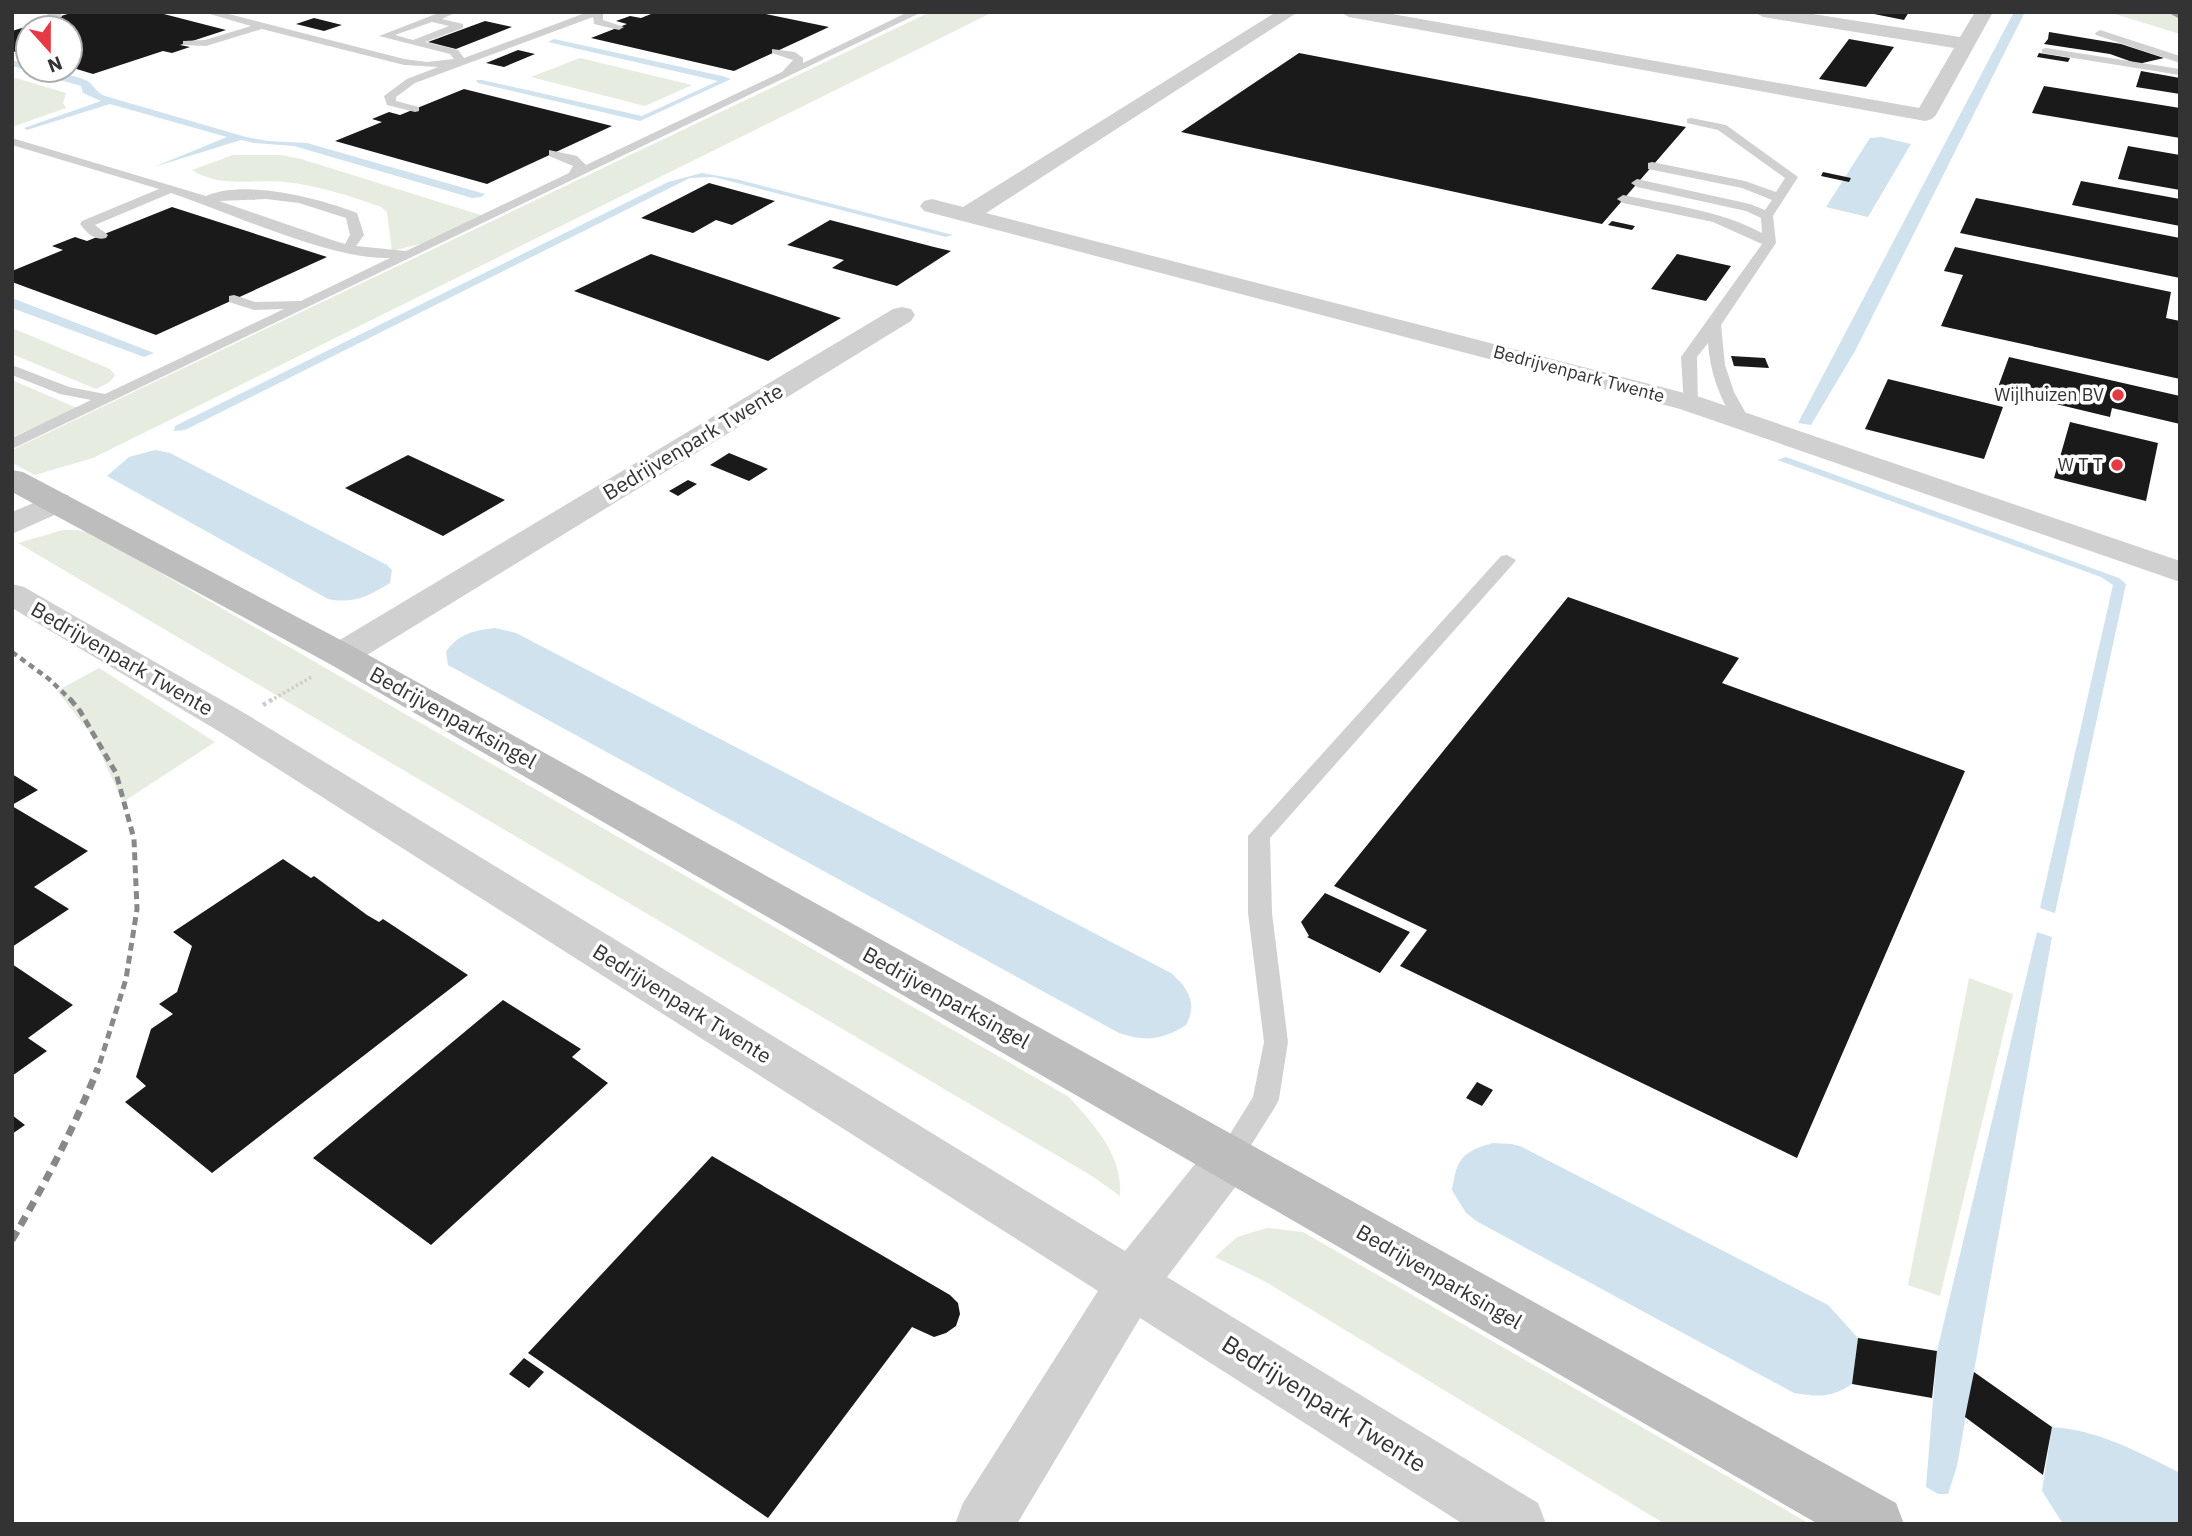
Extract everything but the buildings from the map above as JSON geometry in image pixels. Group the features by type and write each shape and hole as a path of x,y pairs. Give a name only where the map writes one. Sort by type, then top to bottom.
{"street":[{"path":"966,215 1289,12"},
{"path":"1349,12 1925,115 1984,12"},
{"path":"1446,30 1470,12"},
{"path":"1763,12 1965,44"},
{"name":"Bedrijvenpark Twente","path":"932,206 1690,403 2180,572"},
{"name":"Bedrijvenpark Twente","path":"341,655 902,316"},
{"name":"Bedrijvenparksingel","path":"12,480 341,655 1875,1524"},
{"path":"12,524 57,502"},
{"name":"Bedrijvenpark Twente","path":"12,594 233,723 1517,1524"},
{"path":"984,1524 1130,1284 1229,1158"}],"lane":[{"path":"208,12 427,65 462,62"},
{"path":"350,48 451,12"},
{"path":"415,109 391,103 390,96 411,81 598,12 598,22 619,27"},
{"path":"12,444 917,12"},
{"path":"414,43 460,26 432,19"},
{"path":"187,43 206,43 261,26"},
{"path":"2100,33 2180,60"},
{"path":"384,36 454,52 478,43"},
{"path":"776,51 791,54 799,60 781,77"},
{"path":"2046,51 2180,72"},
{"path":"454,52 462,62"},
{"path":"1690,403 1689,357 1769,243 1767,216 1792,177 1722,127 1691,121"},
{"path":"12,141 202,199 373,256 398,255 422,249"},
{"path":"553,153 573,159 580,166 573,177"},
{"path":"1652,166 1745,185 1779,198"},
{"path":"1637,183 1750,208 1767,216"},
{"path":"101,235 93,232 87,224 169,190"},
{"path":"202,199 229,196 293,196 326,205 352,216 357,235 348,248"},
{"path":"1623,199 1719,219 1752,232 1769,243"},
{"path":"354,281 369,268 373,256"},
{"path":"234,299 254,306 283,306 312,301"},
{"path":"1714,325 1717,365 1726,392 1741,419"},
{"path":"12,369 65,391 108,399"},
{"path":"1229,1158 1266,1099 1276,1042 1260,913 1259,836 1507,560"}],"path":[{"name":"Bedrijvenpark Twente","path":"233,723 327,668 341,655"}],"shaded area":[{"path":"930,12 993,12 93,458 35,475 12,463 12,450"},
{"path":"2108,12 2164,12 2180,17 2180,34"},
{"path":"580,58 692,85 645,106 531,77"},
{"path":"12,77 14,84 36,84 66,93 63,103 66,108 12,127"},
{"path":"233,155 281,155 301,159 484,216 424,243 392,251 387,212 381,207 304,185 216,180 192,170"},
{"path":"12,328 110,369 115,375 110,382 96,389 12,354"},
{"path":"12,380 77,408 12,437"},
{"path":"63,530 93,534 1069,1097 1097,1130 1112,1154 1120,1181 1120,1196 1092,1176 18,543"},
{"path":"99,668 215,742 123,802 92,735 57,691"},
{"path":"1969,978 2013,994 1940,1296 1908,1285"},
{"path":"1267,1228 1303,1232 1810,1524 1665,1524 1266,1282 1215,1257 1237,1237"}],"water":[{"path":"2014,12 2025,12 1855,351 1811,425 1798,423"},
{"path":"554,39 731,79 640,121 478,83 476,80 642,116 718,81 548,42"},
{"path":"84,79 105,96 246,137 307,143 485,194 472,198 294,146 241,140 154,167 227,137 110,104 27,130 24,128 101,101 83,93 81,86 74,84 84,84"},
{"path":"1881,137 1911,144 1868,217 1826,207 1870,138"},
{"path":"702,173 736,179 953,235 946,237 714,177 690,178 185,430 174,431 175,426 668,182"},
{"path":"12,298 154,353 144,357 12,308"},
{"path":"155,450 170,453 387,565 392,570 390,583 361,598 328,599 107,476 129,457"},
{"path":"1786,457 2119,578 2126,584 2055,913 2040,908 2113,585 2101,577 1777,460"},
{"path":"495,628 516,633 1171,973 1189,996 1191,1010 1186,1025 1169,1034 1153,1038 1137,1038 1119,1033 448,665 446,652 461,637"},
{"path":"2037,932 2052,937 1957,1466 1948,1494 1938,1494 1926,1487 1937,1351"},
{"path":"1493,1143 1522,1147 1828,1305 1858,1338 1852,1384 1824,1395 1794,1393 1478,1222 1466,1213 1452,1190 1454,1179 1462,1158"},
{"path":"2052,1427 2102,1437 2180,1473 2180,1524 2063,1524 2042,1491"}],"railway":[{"path":"12,652 49,679 70,699"},
{"path":"70,699 116,773 134,839 137,909 126,979 98,1069"},
{"path":"12,1240 58,1156 98,1068"}],"place":[{"name":"Wijlhuizen BV","path":"2118,395"},
{"name":"W T T","path":"2117,465"}]}
